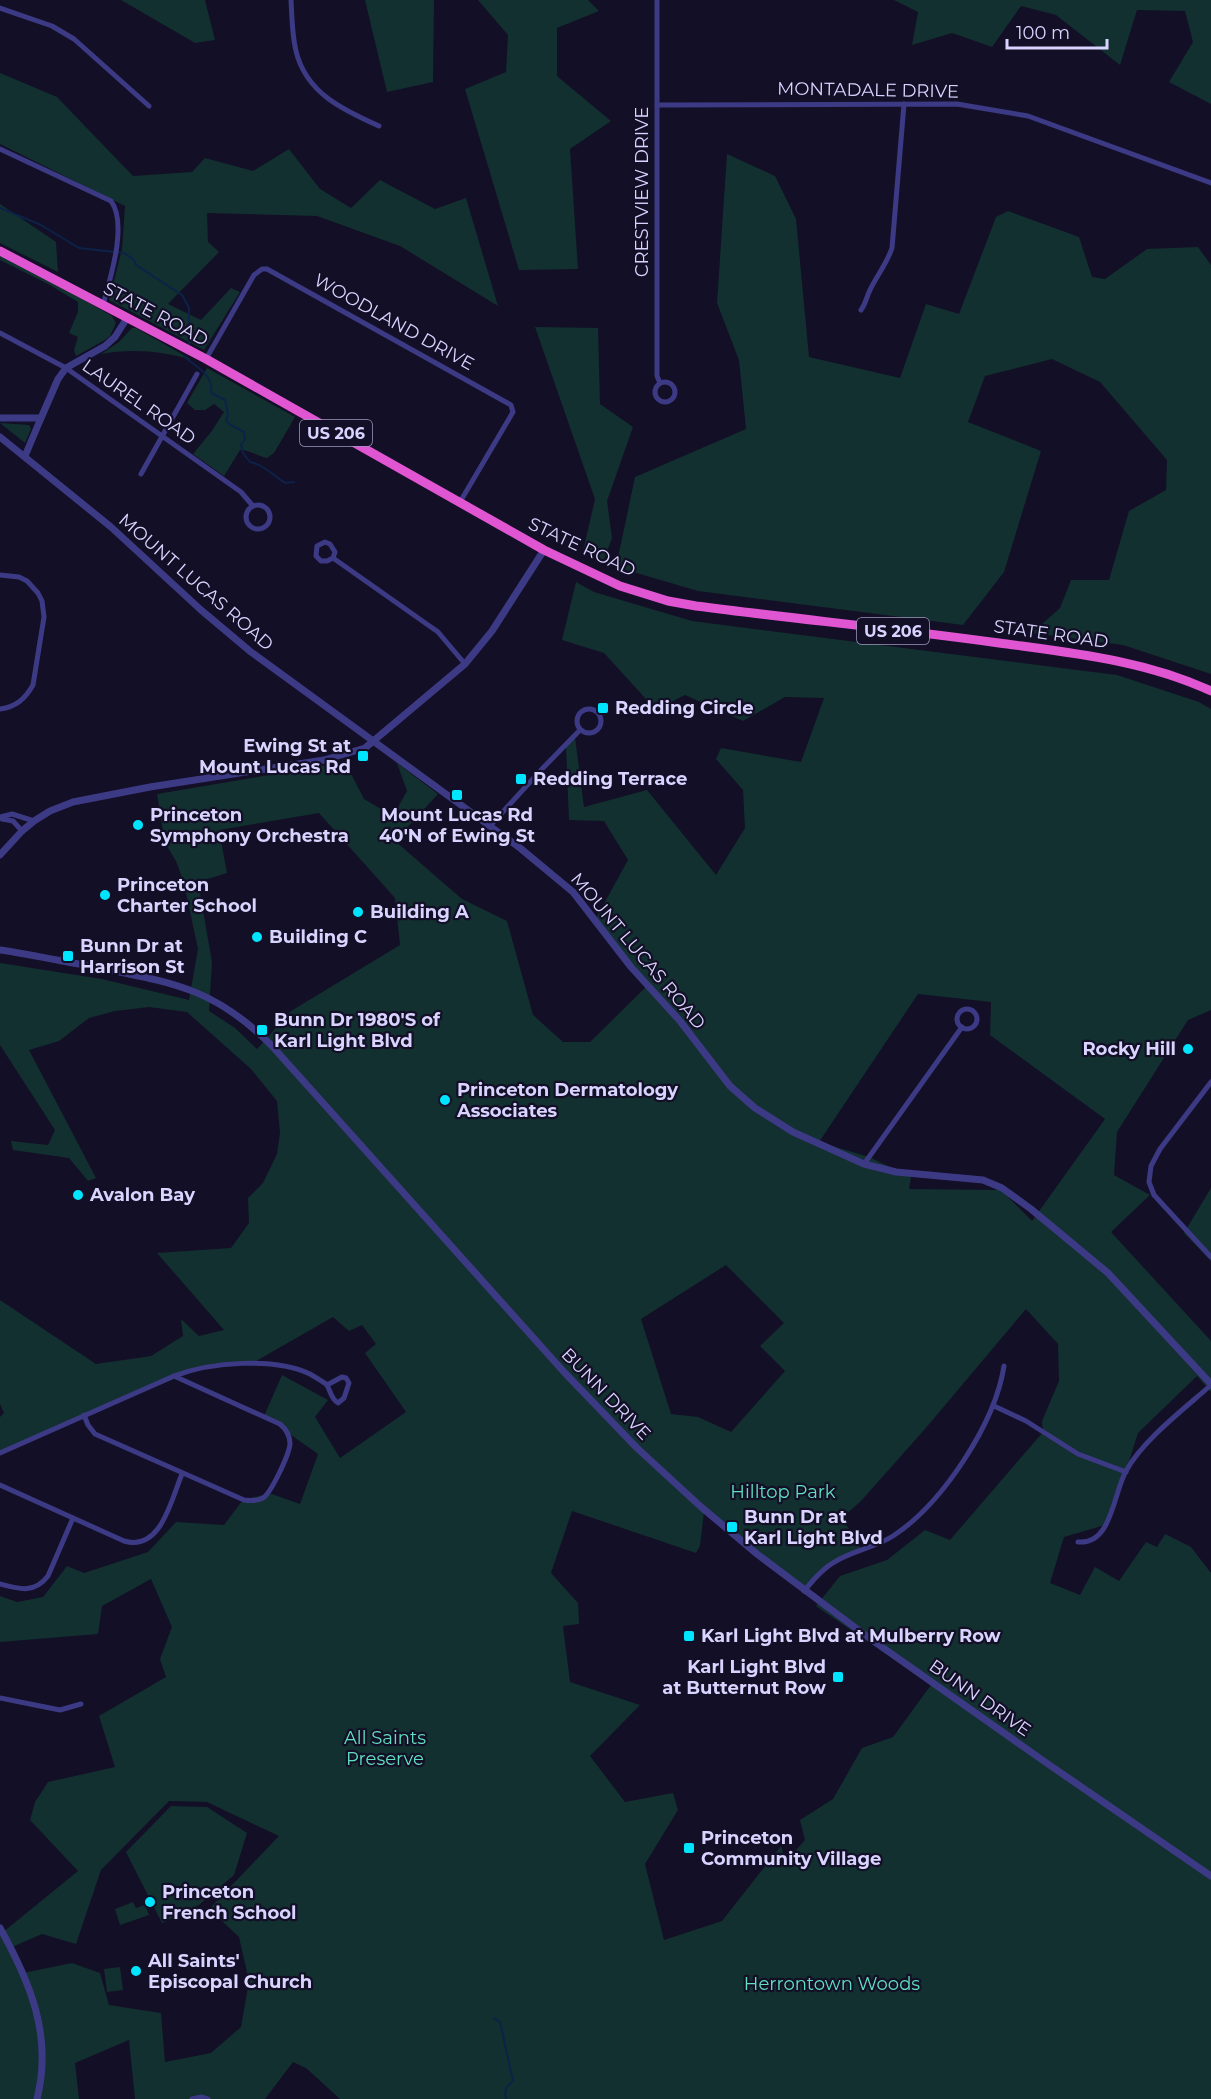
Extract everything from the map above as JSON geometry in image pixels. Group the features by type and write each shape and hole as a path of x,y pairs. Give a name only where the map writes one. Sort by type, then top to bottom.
{"highway":[{"name":"STATE ROAD","path":"0,251 206,359 544,550 602,579 668,601 696,606 1102,657 1153,669 1211,691"}],"street":[{"path":"291,0 296,53 312,84 338,106 379,126"},
{"name":"CRESTVIEW DRIVE","path":"657,0 657,376 660,383"},
{"path":"0,8 52,26 74,39 149,106"},
{"path":"861,310 888,259 894,242 904,104"},
{"name":"MONTADALE DRIVE","path":"657,105 957,104 1028,116 1211,183"},
{"path":"0,149 111,201 115,206 117,249 103,305"},
{"name":"WOODLAND DRIVE","path":"206,359 254,274 262,269 272,270 511,405 513,411 460,502"},
{"path":"25,456 58,379 66,368 105,346 115,337 127,318"},
{"name":"LAUREL ROAD","path":"0,333 66,368 241,492 252,506"},
{"path":"141,474 197,375"},
{"path":"0,418 41,418"},
{"name":"MOUNT LUCAS ROAD","path":"0,437 111,527 228,634 520,848 573,892 631,967 680,1021 741,1097 793,1132 864,1164 896,1172 983,1180 1002,1188 1108,1273 1211,1385"},
{"name":"LAUREL ROAD","path":"252,506 264,506 269,512 270,519 262,528 254,528 247,520 247,512 252,506"},
{"path":"0,855 34,821 73,802 324,760 353,753 374,742 465,664 492,632 544,550"},
{"path":"333,558 438,632 465,664"},
{"path":"0,575 19,578 33,586 44,609 35,677 28,693 17,704 0,709"},
{"path":"589,709 598,713 601,723 598,730 589,734 580,730 577,721 582,712 589,709"},
{"path":"490,826 580,730"},
{"path":"0,818 12,814 34,821"},
{"path":"0,818 13,821 22,831"},
{"name":"BUNN DRIVE","path":"0,950 166,981 207,997 248,1023 272,1046 602,1413 700,1506 804,1591 1040,1759 1211,1876"},
{"path":"864,1164 962,1028"},
{"path":"1211,1082 1160,1149 1149,1175 1150,1189 1154,1195 1211,1257"},
{"path":"0,1453 174,1376 199,1368 262,1364 283,1366 310,1374 327,1385 333,1399 338,1402 344,1398 349,1383 346,1378 342,1377 327,1385"},
{"path":"804,1591 828,1566 884,1541 918,1516 962,1462 994,1406 1004,1366"},
{"path":"84,1415 95,1434 244,1500 257,1500 271,1490 289,1449 290,1438 287,1432 280,1424 174,1376"},
{"path":"1078,1542 1091,1541 1100,1534 1125,1472 1145,1445 1211,1385"},
{"path":"994,1406 1034,1425 1078,1454 1125,1472"},
{"path":"0,1485 124,1541 137,1543 150,1539 159,1529 182,1474"},
{"path":"0,1584 28,1589 44,1581 73,1518"},
{"path":"0,1698 60,1710 81,1704"},
{"path":"0,1928 33,1996 40,2025 43,2059 37,2099"},
{"path":"192,2099 202,2097 208,2099"}],"green space":[{"path":"121,0 205,0 215,40 195,43"},
{"path":"365,0 434,0 433,82 387,92"},
{"path":"478,0 588,0 599,11 557,28 557,76 611,121 570,149 578,269 519,270 465,89 506,72 508,35"},
{"path":"894,0 1211,0 1211,104 1169,82 1193,42 1185,11 1137,10 1120,65 1056,15 1021,6 992,47 952,33 912,45 918,12"},
{"path":"0,73 57,97 133,176 192,172 205,158 253,171 289,149 320,189 351,208 380,180 435,209 466,198 498,306 400,246 317,216 207,213 208,242 219,252 168,304 201,320 231,288 240,292 204,350 109,300 122,249 125,206 0,144"},
{"path":"727,154 775,176 796,219 809,357 900,378 926,304 959,314 996,217 1008,211 1079,237 1092,277 1105,279 1147,249 1198,247 1211,265 1211,674 1123,645 1032,633 1060,608 1071,580 1109,580 1129,511 1166,490 1167,460 1100,382 1052,359 985,376 968,422 1041,451 1004,572 963,625 698,591 616,567 635,477 746,429 739,360 717,303"},
{"path":"0,204 56,242 58,272 0,243"},
{"path":"0,255 112,316 116,323 110,336 76,356 74,350 78,337 69,333 78,312 78,302 0,260"},
{"path":"535,327 598,328 600,404 633,427 607,501 612,538 603,562 583,551 595,499"},
{"path":"132,328 136,328 192,360 147,351 101,354 119,342"},
{"path":"207,368 295,417 274,453 267,458 240,450 224,476 193,454 224,412 214,404 205,410 195,410 187,403"},
{"path":"0,423 29,425 31,429 25,443"},
{"path":"576,582 594,592 692,621 1117,675 1199,702 1211,709 1211,1010 1188,1020 1117,1132 1114,1175 1150,1195 1111,1232 1211,1341 1211,1392 1197,1376 1138,1433 1105,1525 1064,1537 1050,1583 1080,1595 1095,1567 1119,1581 1146,1542 1157,1547 1165,1534 1191,1547 1211,1573 1211,2099 340,2099 306,2068 293,2062 265,2099 135,2099 129,2040 75,2063 79,2099 0,2099 0,1930 2,1933 78,1871 30,1820 35,1802 48,1782 115,1767 99,1716 166,1677 160,1659 172,1627 151,1579 102,1606 98,1634 0,1642 0,1596 17,1602 43,1597 67,1566 84,1573 148,1552 176,1522 224,1525 242,1501 269,1493 300,1504 318,1454 264,1416 282,1375 328,1400 315,1417 340,1458 406,1412 365,1353 376,1344 362,1325 349,1331 333,1317 251,1364 205,1366 0,1452 0,1417 4,1413 0,1404 0,1300 96,1364 151,1356 183,1336 181,1319 199,1336 224,1330 157,1253 231,1248 249,1223 248,1198 263,1183 277,1154 280,1133 277,1101 251,1069 187,1012 149,1007 115,1011 89,1018 59,1041 29,1050 96,1178 88,1181 69,1158 13,1150 11,1141 48,1145 55,1130 0,1045 0,963 102,979 189,1000 198,949 184,883 176,861 165,843 157,794 345,762 364,799 393,816 407,791 397,763 438,794 395,841 462,899 507,921 533,1015 563,1042 590,1042 647,986 595,920 628,860 604,821 569,820 566,747 575,737 584,807 647,790 716,875 745,828 743,790 716,759 721,748 801,762 824,698 785,697 743,721 685,695 656,710 604,653 562,640","holes":["319,813 395,898 400,945 291,1011 257,1049 235,1028 209,1011 212,962 198,882 227,873 219,830","918,994 991,1002 990,1035 1105,1119 1032,1221 1001,1190 909,1189 911,1177 869,1157 819,1142","726,1265 784,1323 760,1346 785,1371 731,1432 698,1417 671,1414 641,1319","1026,1309 1058,1344 1059,1381 1042,1421 1043,1432 950,1540 925,1530 887,1560 840,1576 816,1606 931,1685 893,1737 862,1748 833,1799 800,1820 805,1840 786,1861 781,1846 722,1921 664,1940 645,1864 678,1810 673,1793 625,1802 590,1756 640,1705 570,1682 563,1626 579,1624 578,1603 551,1573 572,1511 696,1553 700,1546 704,1512 804,1591 837,1560 862,1550 842,1518 861,1501","169,1801 207,1802 279,1836 209,1909 239,1937 249,1981 241,2027 211,2053 165,2062 161,2013 109,2005 100,1973 72,1963 23,1973 10,1948 42,1934 76,1944 101,1870"]},
{"path":"1211,1188 1211,1261 1184,1233"},
{"path":"171,1806 207,1807 247,1833 234,1875 199,1905 162,1923 126,1852"},
{"path":"133,1902 136,1908 145,1905 149,1915 120,1925 115,1909"},
{"path":"120,1967 123,1990 107,1992 104,1969"}],"waterway":[{"path":"0,208 41,225 79,248 124,253 134,260 136,265 182,295 189,308 189,344"},
{"path":"184,356 207,376 211,393 225,400 228,414 226,420 244,432 245,439 241,445 243,453 250,462 264,468 285,483 294,482"},
{"path":"494,2018 500,2022 513,2081 506,2088 506,2099"}],"place":[{"name":"Redding Circle","path":"603,708"},
{"name":"Ewing St at Mount Lucas Rd","path":"363,756"},
{"name":"Redding Terrace","path":"521,779"},
{"name":"Mount Lucas Rd 40'N of Ewing St","path":"457,795"},
{"name":"Princeton Symphony Orchestra","path":"138,825"},
{"name":"Princeton Charter School","path":"105,895"},
{"name":"Building A","path":"358,912"},
{"name":"Building C","path":"257,937"},
{"name":"Bunn Dr at Harrison St","path":"68,956"},
{"name":"Bunn Dr 1980'S of Karl Light Blvd","path":"262,1030"},
{"name":"Rocky Hill","path":"1188,1049"},
{"name":"Princeton Dermatology Associates","path":"445,1100"},
{"name":"Avalon Bay","path":"78,1195"},
{"name":"Bunn Dr at Karl Light Blvd","path":"732,1527"},
{"name":"Karl Light Blvd at Mulberry Row","path":"689,1636"},
{"name":"Karl Light Blvd at Butternut Row","path":"838,1677"},
{"name":"Princeton Community Village","path":"689,1848"},
{"name":"Princeton French School","path":"150,1902"},
{"name":"All Saints' Episcopal Church","path":"136,1971"}],"park label":[{"name":"Hilltop Park","path":"783,1492"},
{"name":"All Saints Preserve","path":"385,1748"},
{"name":"Herrontown Woods","path":"832,1984"}]}
